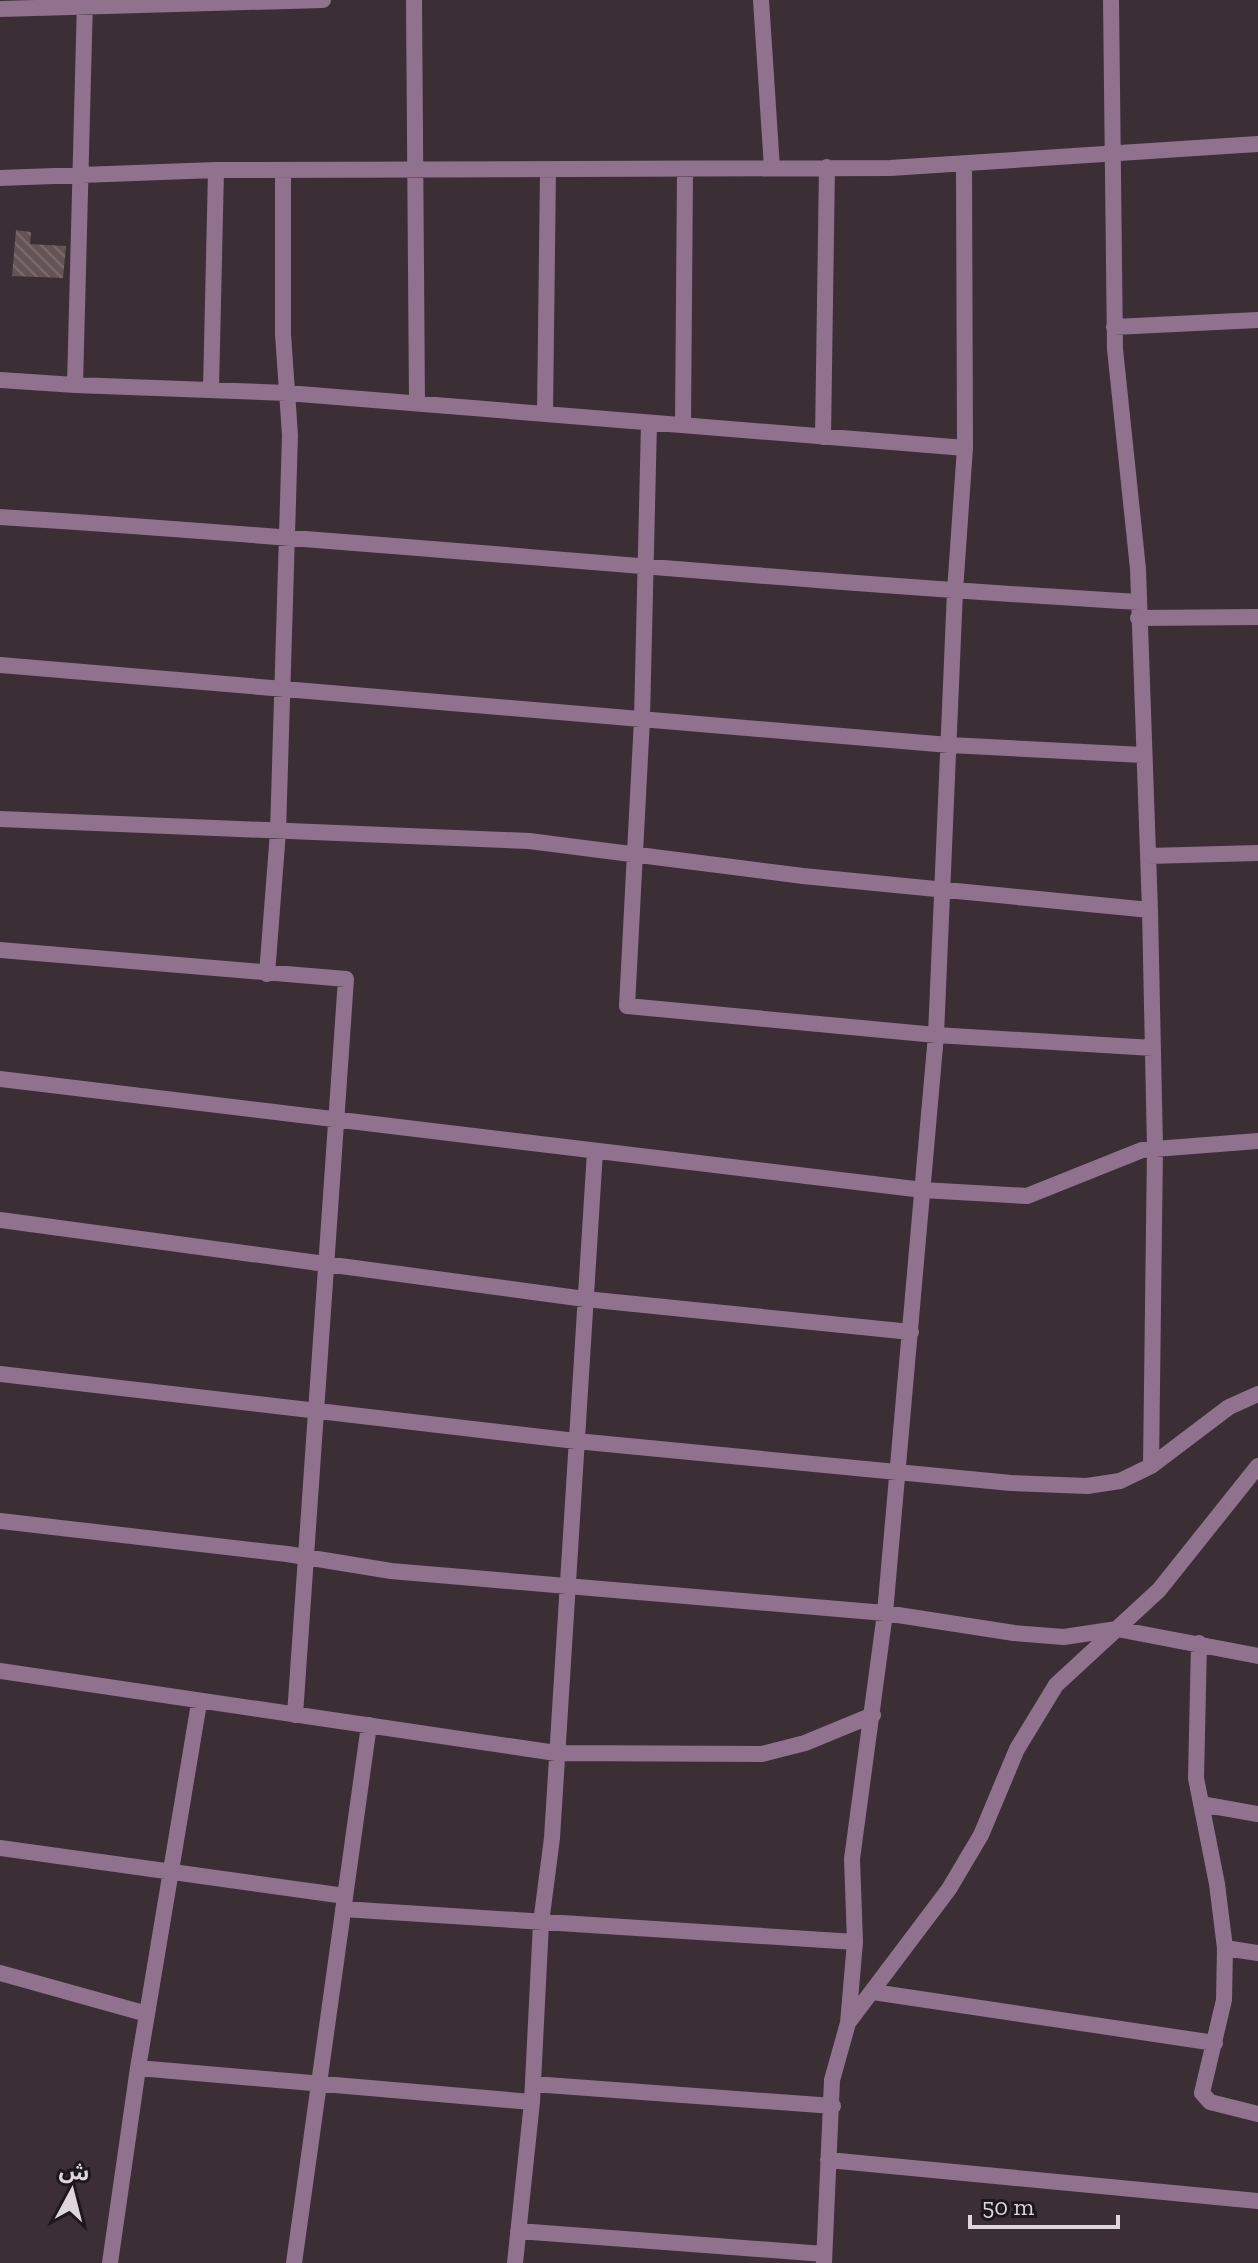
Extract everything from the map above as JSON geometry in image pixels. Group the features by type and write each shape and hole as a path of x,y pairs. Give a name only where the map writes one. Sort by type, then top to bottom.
{"street":[{"path":"0,9 85,3 323,0"},
{"path":"414,0 417,403"},
{"path":"761,0 772,168"},
{"path":"1111,0 1114,327 1138,610 1150,910 1155,1148 1151,1466"},
{"path":"75,385 85,3"},
{"path":"0,178 216,170 685,171 964,165 1111,152 1258,144"},
{"path":"518,2231 824,2259 832,2080 848,2023 855,1942 852,1859 885,1613 936,1035 955,591 965,448 964,165"},
{"path":"823,437 827,167"},
{"path":"211,389 216,170"},
{"path":"267,974 278,832 279,689 290,435 283,334 283,170"},
{"path":"545,414 548,171"},
{"path":"683,425 685,171"},
{"path":"1114,327 1258,320"},
{"path":"0,380 287,393 965,448"},
{"path":"649,423 642,719 627,1006 936,1035 1153,1048"},
{"path":"0,517 287,535 955,591 1138,610 1258,617"},
{"path":"0,665 949,745 1143,755"},
{"path":"0,819 529,841 943,891 1150,910"},
{"path":"1148,856 1258,853"},
{"path":"0,950 346,979 295,1715"},
{"path":"0,1079 923,1190 1027,1196 1126,1155 1155,1148 1258,1141"},
{"path":"515,2263 532,2102 541,1923 552,1838 595,1151"},
{"path":"0,1220 585,1299 911,1332"},
{"path":"0,1374 316,1408 576,1441 897,1472 1087,1486 1120,1481 1151,1466 1229,1407 1258,1394"},
{"path":"848,2023 949,1889 981,1835 1017,1749 1048,1696 1159,1590 1258,1466"},
{"path":"0,1521 451,1577 566,1584 885,1613 1064,1637 1117,1629 1258,1656"},
{"path":"1199,1643 1196,1778 1217,1884 1225,1948 1224,2000 1203,2085 1204,2098 1258,2114"},
{"path":"0,1671 199,1703 556,1753 762,1754 805,1743 873,1715"},
{"path":"110,2263 138,2068 199,1703"},
{"path":"294,2263 369,1725"},
{"path":"1201,1804 1258,1814"},
{"path":"0,1848 171,1871 344,1902 541,1923 855,1942"},
{"path":"1225,1948 1258,1953"},
{"path":"0,1973 147,2014"},
{"path":"873,1992 1215,2043"},
{"path":"138,2068 532,2102"},
{"path":"533,2084 833,2106"},
{"path":"828,2160 1258,2201"}],"building":[{"path":"16,230 31,232 30,244 66,246 63,278 12,276"}]}
